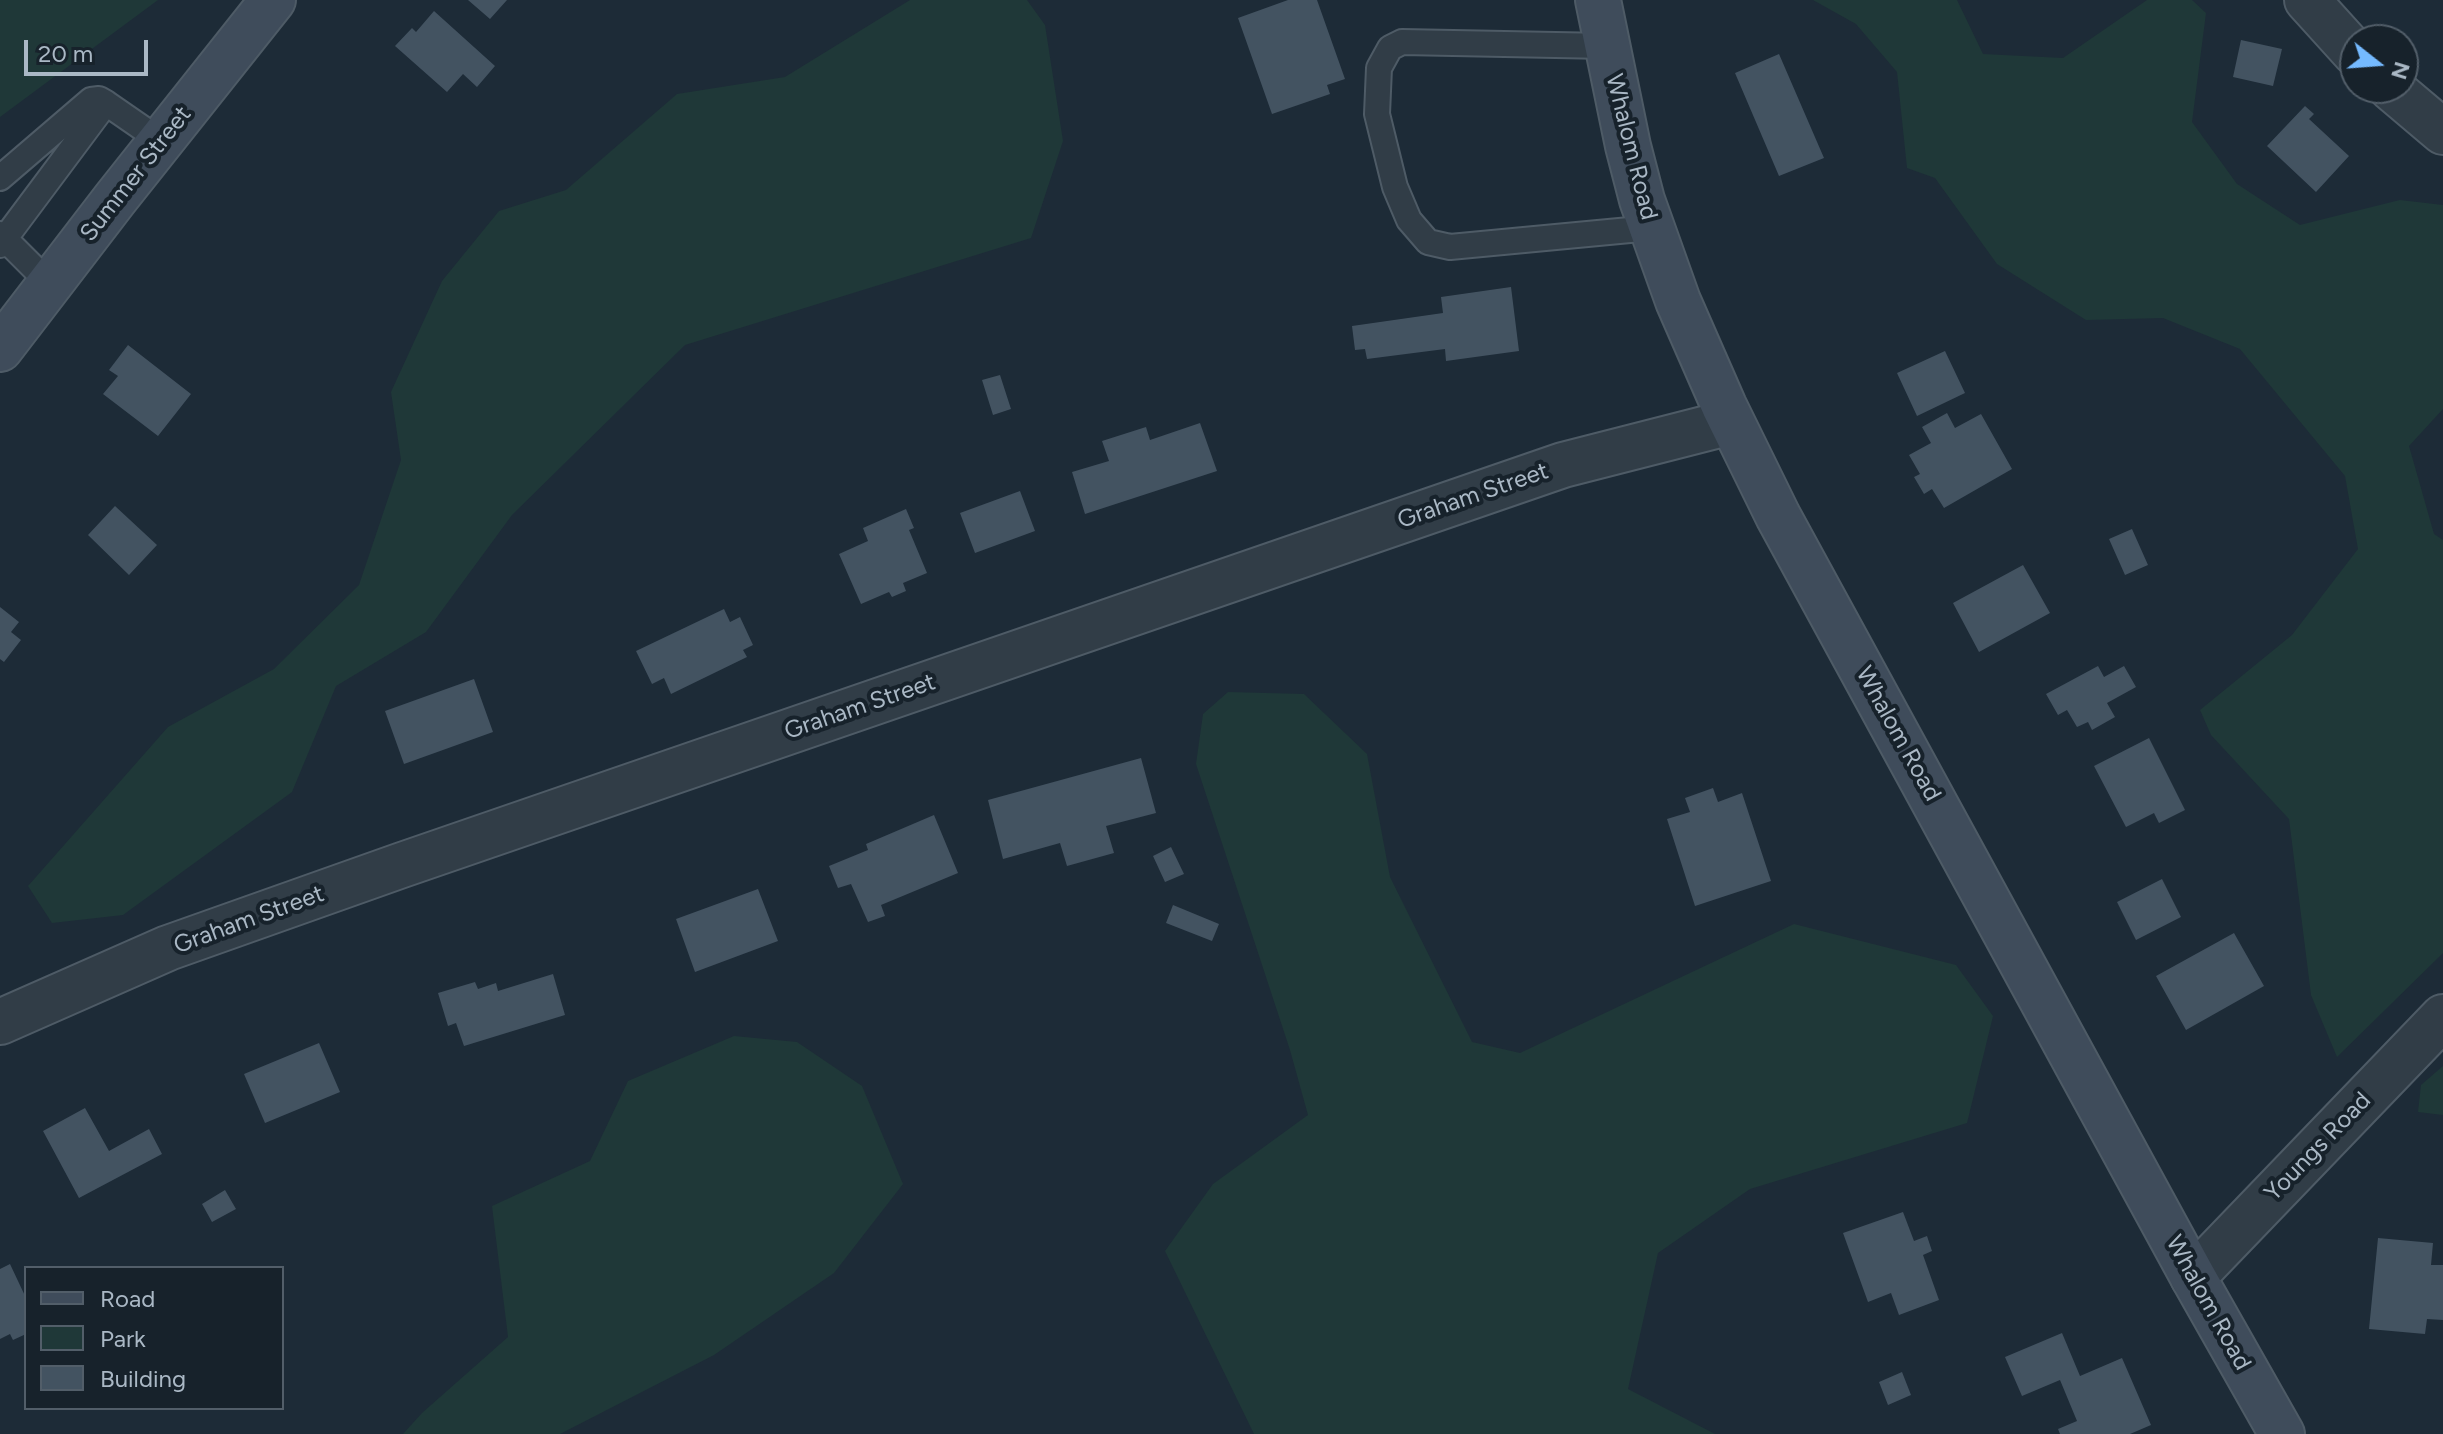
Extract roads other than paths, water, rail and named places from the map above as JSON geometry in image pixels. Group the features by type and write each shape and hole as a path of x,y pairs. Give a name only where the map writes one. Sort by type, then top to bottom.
{"main road":[{"name":"Summer Street","path":"0,349 273,0"},
{"name":"Whalom Road","path":"1598,0 1628,146 1651,228 1678,301 1731,422 1778,516 2193,1277 2282,1434"}],"street":[{"path":"2307,0 2339,35"},
{"path":"2410,104 2443,132"},
{"name":"Graham Street","path":"0,1022 168,948 462,845 1563,465 1731,422"},
{"name":"Youngs Road","path":"2193,1277 2443,1017"}],"lane":[{"path":"1607,46 1402,42 1390,48 1379,68 1377,114 1384,143 1395,187 1409,220 1428,242 1450,247 1651,228"},
{"path":"0,178 91,100 99,99 106,103 161,141"},
{"path":"50,284 1,240 106,103"}]}
